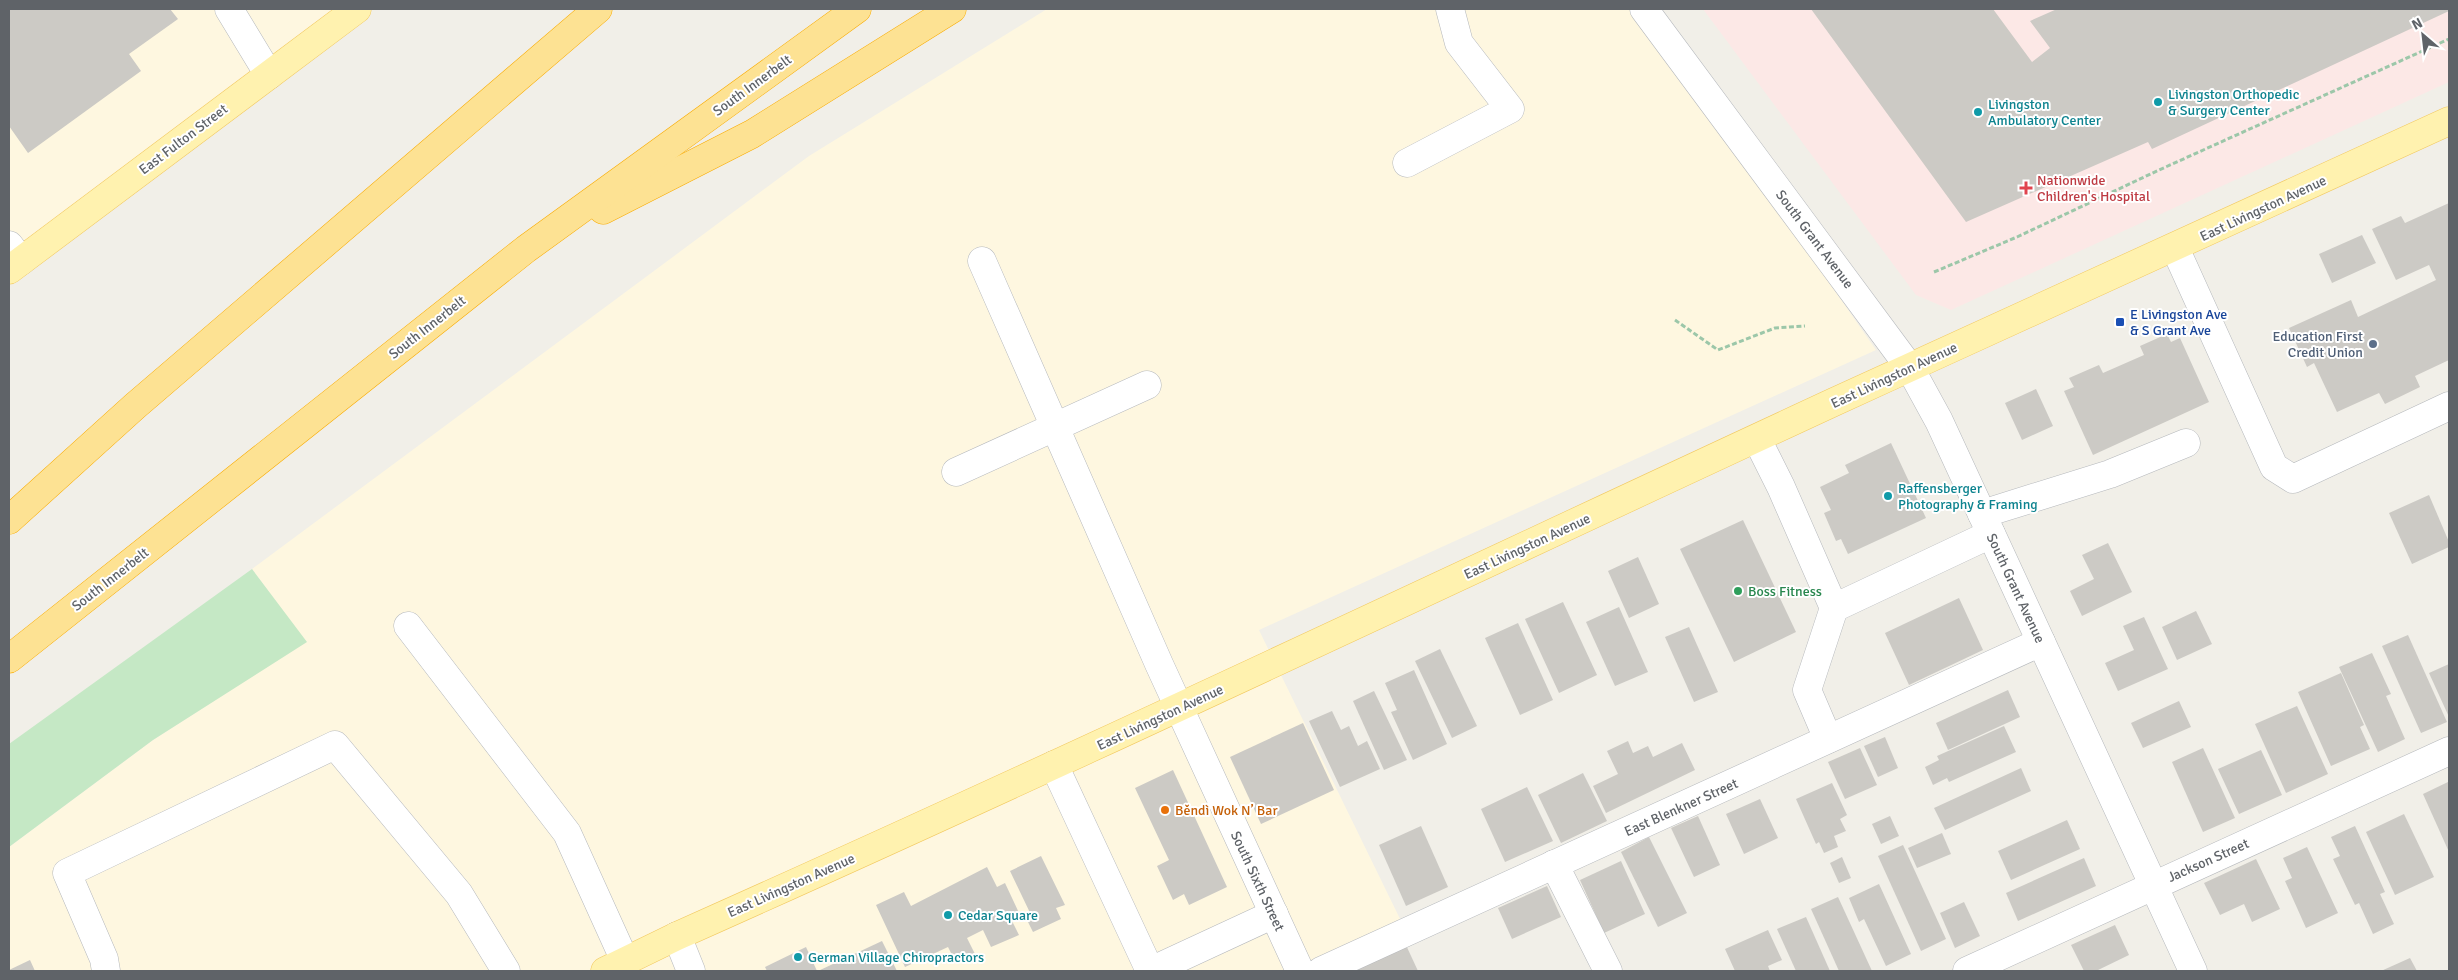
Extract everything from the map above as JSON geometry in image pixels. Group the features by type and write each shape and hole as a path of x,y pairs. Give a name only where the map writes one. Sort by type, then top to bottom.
{"highway":[{"path":"9,520 143,399 598,9"},
{"name":"South Innerbelt","path":"9,660 526,249 856,9"},
{"path":"526,249 752,134 952,9"}],"main road":[{"name":"East Fulton Street","path":"13,259 269,75 357,9"},
{"name":"East Livingston Avenue","path":"615,966 1179,708 1910,368 2449,121"}],"street":[{"path":"229,9 269,75"},
{"path":"1408,162 1510,109 1459,43 1450,9"},
{"name":"South Grant Avenue","path":"1644,9 1910,368 1939,420 2193,971"},
{"path":"2175,248 2274,467 2293,479 2449,406"},
{"name":"South Sixth Street","path":"982,261 1179,708 1300,971"},
{"path":"956,472 1147,385"},
{"path":"1757,440 1781,487 1834,608 1807,690 1828,739"},
{"path":"1834,608 1986,524 2186,444"},
{"path":"408,626 567,833 615,966"},
{"name":"East Blenkner Street","path":"1321,971 2041,642"},
{"path":"106,971 104,959 67,873 335,745 459,894 506,971"},
{"name":"Jackson Street","path":"1966,971 2449,751"},
{"path":"1054,765 1151,971 1274,914"},
{"path":"1554,864 1608,971"},
{"path":"677,936 692,971"}],"path":[{"path":"1934,272 2017,237 2449,38"},
{"path":"1675,320 1718,350 1775,328 1805,326"}],"shaded area":[{"path":"9,9 359,9 9,273"},
{"path":"1047,9 1639,9 1876,350 1259,630 1403,925 1303,971 9,971 9,847 153,740 306,642 252,569 809,156"},
{"name":"Nationwide Children's Hospital","path":"1703,9 2449,9 2449,82 1951,310 1916,295"}],"green space":[{"path":"252,569 307,642 153,740 9,847 9,744"}],"building":[{"path":"9,9 170,9 178,19 129,54 141,71 28,153 9,126"},
{"path":"1811,9 1993,9 2032,62 2050,48 2030,21 2057,9 2449,9 2449,11 2152,149 2148,142 1966,222"},
{"name":"Education First Credit Union","path":"2449,203 2449,360 2415,376 2420,387 2385,404 2379,393 2337,412 2314,363 2307,367 2289,328 2351,300 2358,317 2436,280 2429,265 2396,280 2372,229 2401,216 2405,223"},
{"path":"2362,235 2376,263 2332,283 2319,254"},
{"path":"2167,334 2171,342 2180,338 2209,402 2093,455 2064,391 2074,387 2069,378 2099,365 2103,373 2144,355 2140,346"},
{"path":"2036,389 2053,426 2022,440 2005,403"},
{"name":"Raffensberger Photography & Framing","path":"1891,443 1926,518 1848,554 1841,539 1836,541 1824,513 1831,510 1820,487 1849,473 1845,465"},
{"path":"2429,495 2449,542 2449,547 2412,564 2389,513"},
{"name":"Boss Fitness","path":"1743,520 1796,632 1734,662 1680,549"},
{"path":"2108,543 2132,592 2082,616 2070,591 2094,579 2082,555"},
{"path":"1638,557 1659,604 1629,618 1608,571"},
{"path":"1959,598 1983,650 1909,685 1885,633"},
{"path":"1563,602 1597,675 1559,693 1525,619"},
{"path":"1619,607 1648,672 1615,686 1586,622"},
{"path":"2196,611 2212,644 2177,660 2162,627"},
{"path":"2144,617 2168,669 2118,691 2105,663 2134,650 2123,626"},
{"path":"1518,623 1553,700 1520,715 1485,638"},
{"path":"1689,627 1718,692 1694,702 1665,637"},
{"path":"2408,635 2447,722 2421,733 2382,646"},
{"path":"1440,649 1477,726 1452,738 1415,661"},
{"path":"2372,653 2391,694 2386,696 2405,739 2378,752 2339,667"},
{"path":"2449,664 2449,717 2429,673"},
{"path":"1414,670 1447,744 1413,760 1391,712 1397,710 1385,683"},
{"path":"2341,673 2364,725 2360,727 2370,749 2331,766 2298,692"},
{"path":"2008,690 2020,717 1948,750 1936,723"},
{"path":"1374,691 1407,760 1384,770 1353,701"},
{"path":"2179,701 2191,727 2143,748 2131,723"},
{"path":"2297,706 2328,774 2286,793 2255,724"},
{"path":"1332,711 1341,730 1349,726 1358,746 1367,741 1380,769 1340,787 1309,721"},
{"path":"1303,723 1334,790 1261,824 1230,757"},
{"path":"2004,726 2016,752 1949,782 1947,778 1933,785 1925,767 1939,760 1937,756"},
{"path":"1885,737 1898,768 1878,777 1864,746"},
{"path":"1628,741 1633,753 1648,746 1653,757 1682,743 1695,770 1606,813 1593,786 1618,774 1607,751"},
{"path":"1860,748 1877,785 1845,799 1828,762"},
{"path":"2203,748 2235,818 2203,832 2172,762"},
{"path":"2261,750 2282,795 2239,814 2218,769"},
{"path":"2021,768 2031,791 1945,830 1934,808"},
{"path":"1173,770 1227,887 1189,905 1184,894 1173,900 1157,866 1169,860 1135,788"},
{"path":"1583,773 1607,821 1561,843 1538,795"},
{"path":"2448,782 2449,785 2449,852 2423,794"},
{"path":"1832,783 1847,815 1840,819 1846,831 1834,836 1838,847 1824,853 1819,842 1816,844 1796,799"},
{"path":"1527,787 1553,841 1505,862 1481,809"},
{"path":"1760,799 1778,838 1744,854 1726,814"},
{"path":"2404,814 2434,877 2395,895 2366,832"},
{"path":"1698,816 1720,865 1694,877 1671,828"},
{"path":"1890,816 1899,836 1881,844 1872,824"},
{"path":"2067,820 2080,849 2011,880 1998,851"},
{"path":"1421,826 1448,887 1406,906 1379,845"},
{"path":"2355,826 2385,892 2380,894 2394,924 2373,934 2359,903 2355,905 2333,859 2340,856 2331,837"},
{"path":"1942,833 1951,854 1917,868 1908,848"},
{"path":"1649,837 1687,913 1658,927 1621,852"},
{"path":"1903,845 1946,939 1921,951 1878,856"},
{"path":"2307,847 2338,913 2306,928 2285,881 2292,878 2283,858"},
{"path":"1041,856 1065,905 1056,908 1061,919 1033,932 1028,922 1033,919 1010,871"},
{"path":"1842,857 1851,878 1839,883 1830,863"},
{"path":"2084,858 2096,886 2018,921 2006,893"},
{"path":"2256,859 2280,909 2252,922 2244,904 2220,915 2204,883"},
{"path":"1621,861 1645,914 1604,933 1580,880"},
{"name":"Cedar Square","path":"987,867 997,887 1005,883 1019,913 1010,917 1019,935 991,947 983,930 967,938 975,954 956,963 948,947 905,967 876,905 904,892 911,906"},
{"path":"1879,884 1911,954 1886,966 1864,919 1859,922 1849,898"},
{"path":"1547,886 1561,917 1512,939 1498,908"},
{"path":"1838,897 1872,971 1839,971 1811,909"},
{"path":"1964,902 1980,936 1955,948 1940,913"},
{"path":"1806,917 1830,971 1796,971 1777,929"},
{"path":"2115,925 2129,955 2096,971 2084,971 2071,945"},
{"path":"1768,930 1782,960 1768,966 1770,971 1735,971 1725,949"},
{"path":"882,941 897,971 818,971"},
{"path":"1405,943 1418,971 1334,971"},
{"name":"German Village Chiropractors","path":"806,947 817,971 767,971 765,967"},
{"path":"2410,958 2417,971 2381,971"},
{"path":"30,960 35,971 9,971 9,970"}],"place":[{"name":"Livingston Orthopedic & Surgery Center","path":"2158,102"},
{"name":"Livingston Ambulatory Center","path":"1978,112"},
{"name":"Nationwide Children's Hospital","path":"2026,188"},
{"name":"E Livingston Ave & S Grant Ave","path":"2120,322"},
{"name":"Education First Credit Union","path":"2373,344"},
{"name":"Raffensberger Photography & Framing","path":"1888,496"},
{"name":"Boss Fitness","path":"1738,591"},
{"name":"Běndì Wok N’ Bar","path":"1165,810"},
{"name":"Cedar Square","path":"948,915"},
{"name":"German Village Chiropractors","path":"798,957"}]}
